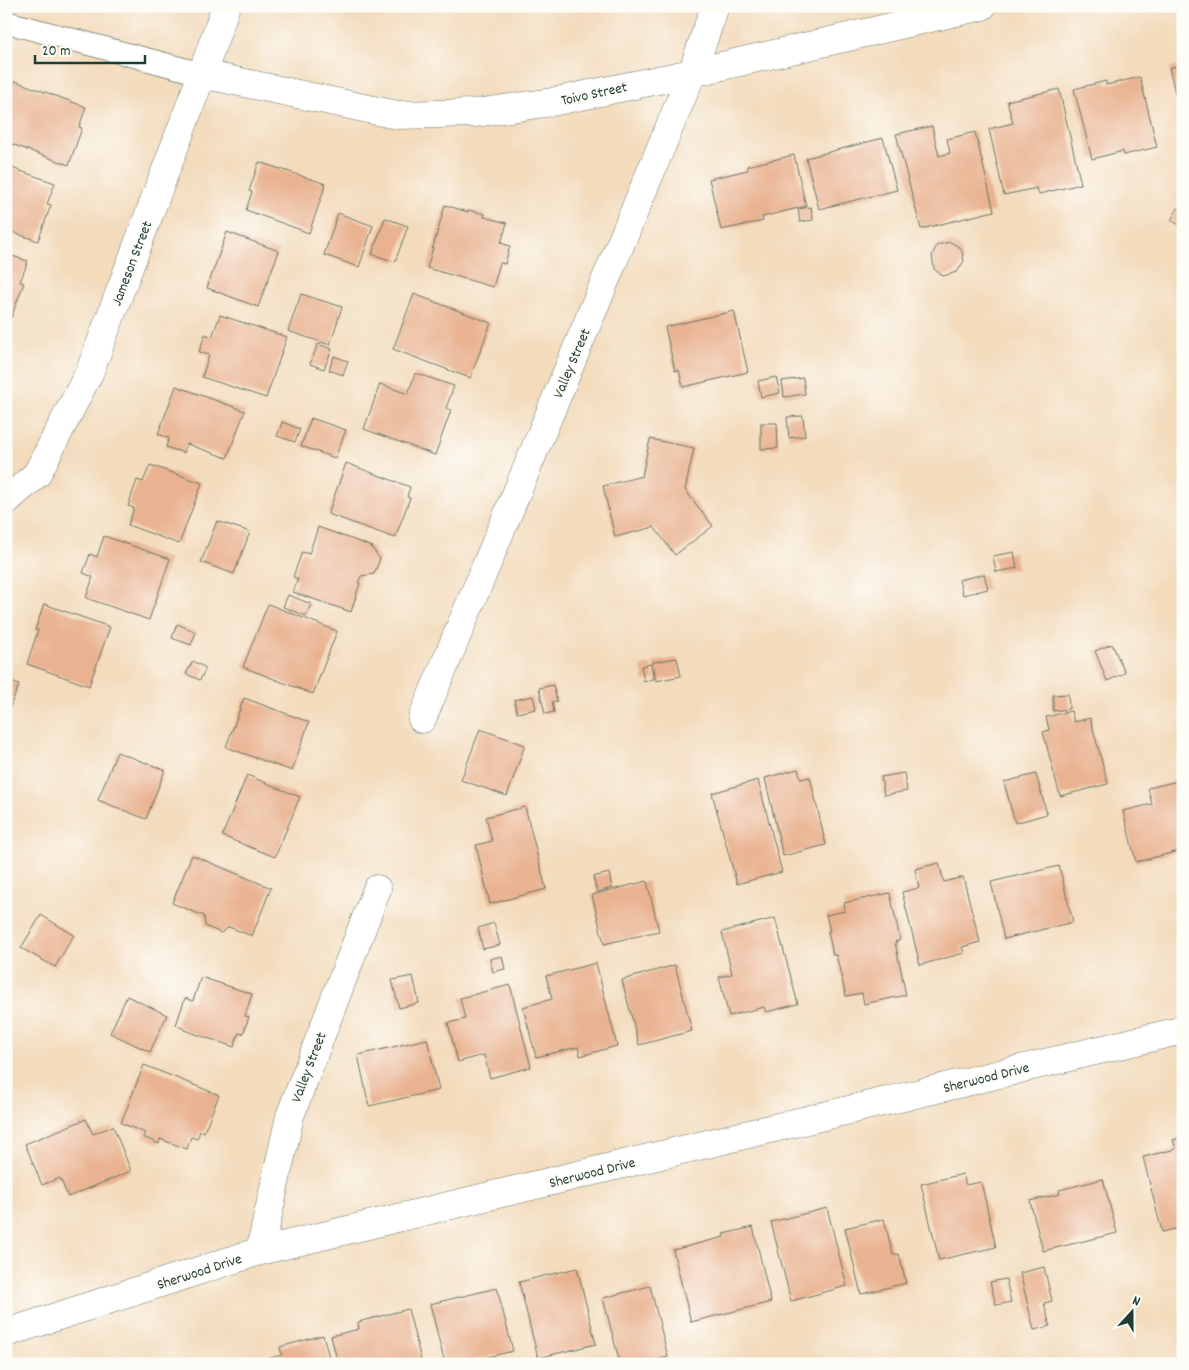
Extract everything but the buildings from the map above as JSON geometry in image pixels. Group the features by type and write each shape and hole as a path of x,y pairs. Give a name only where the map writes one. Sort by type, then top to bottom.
{"street":[{"name":"Jameson Street","path":"6,502 37,474 90,371 226,6"},
{"name":"Valley Street","path":"422,719 692,73 715,6"},
{"name":"Toivo Street","path":"202,74 396,115 476,113 552,102 692,73 982,6"},
{"name":"Valley Street","path":"260,1252 290,1116 377,889"},
{"name":"Sherwood Drive","path":"6,1333 260,1252 1183,1030"}],"lane":[{"path":"6,22 202,74"}]}
